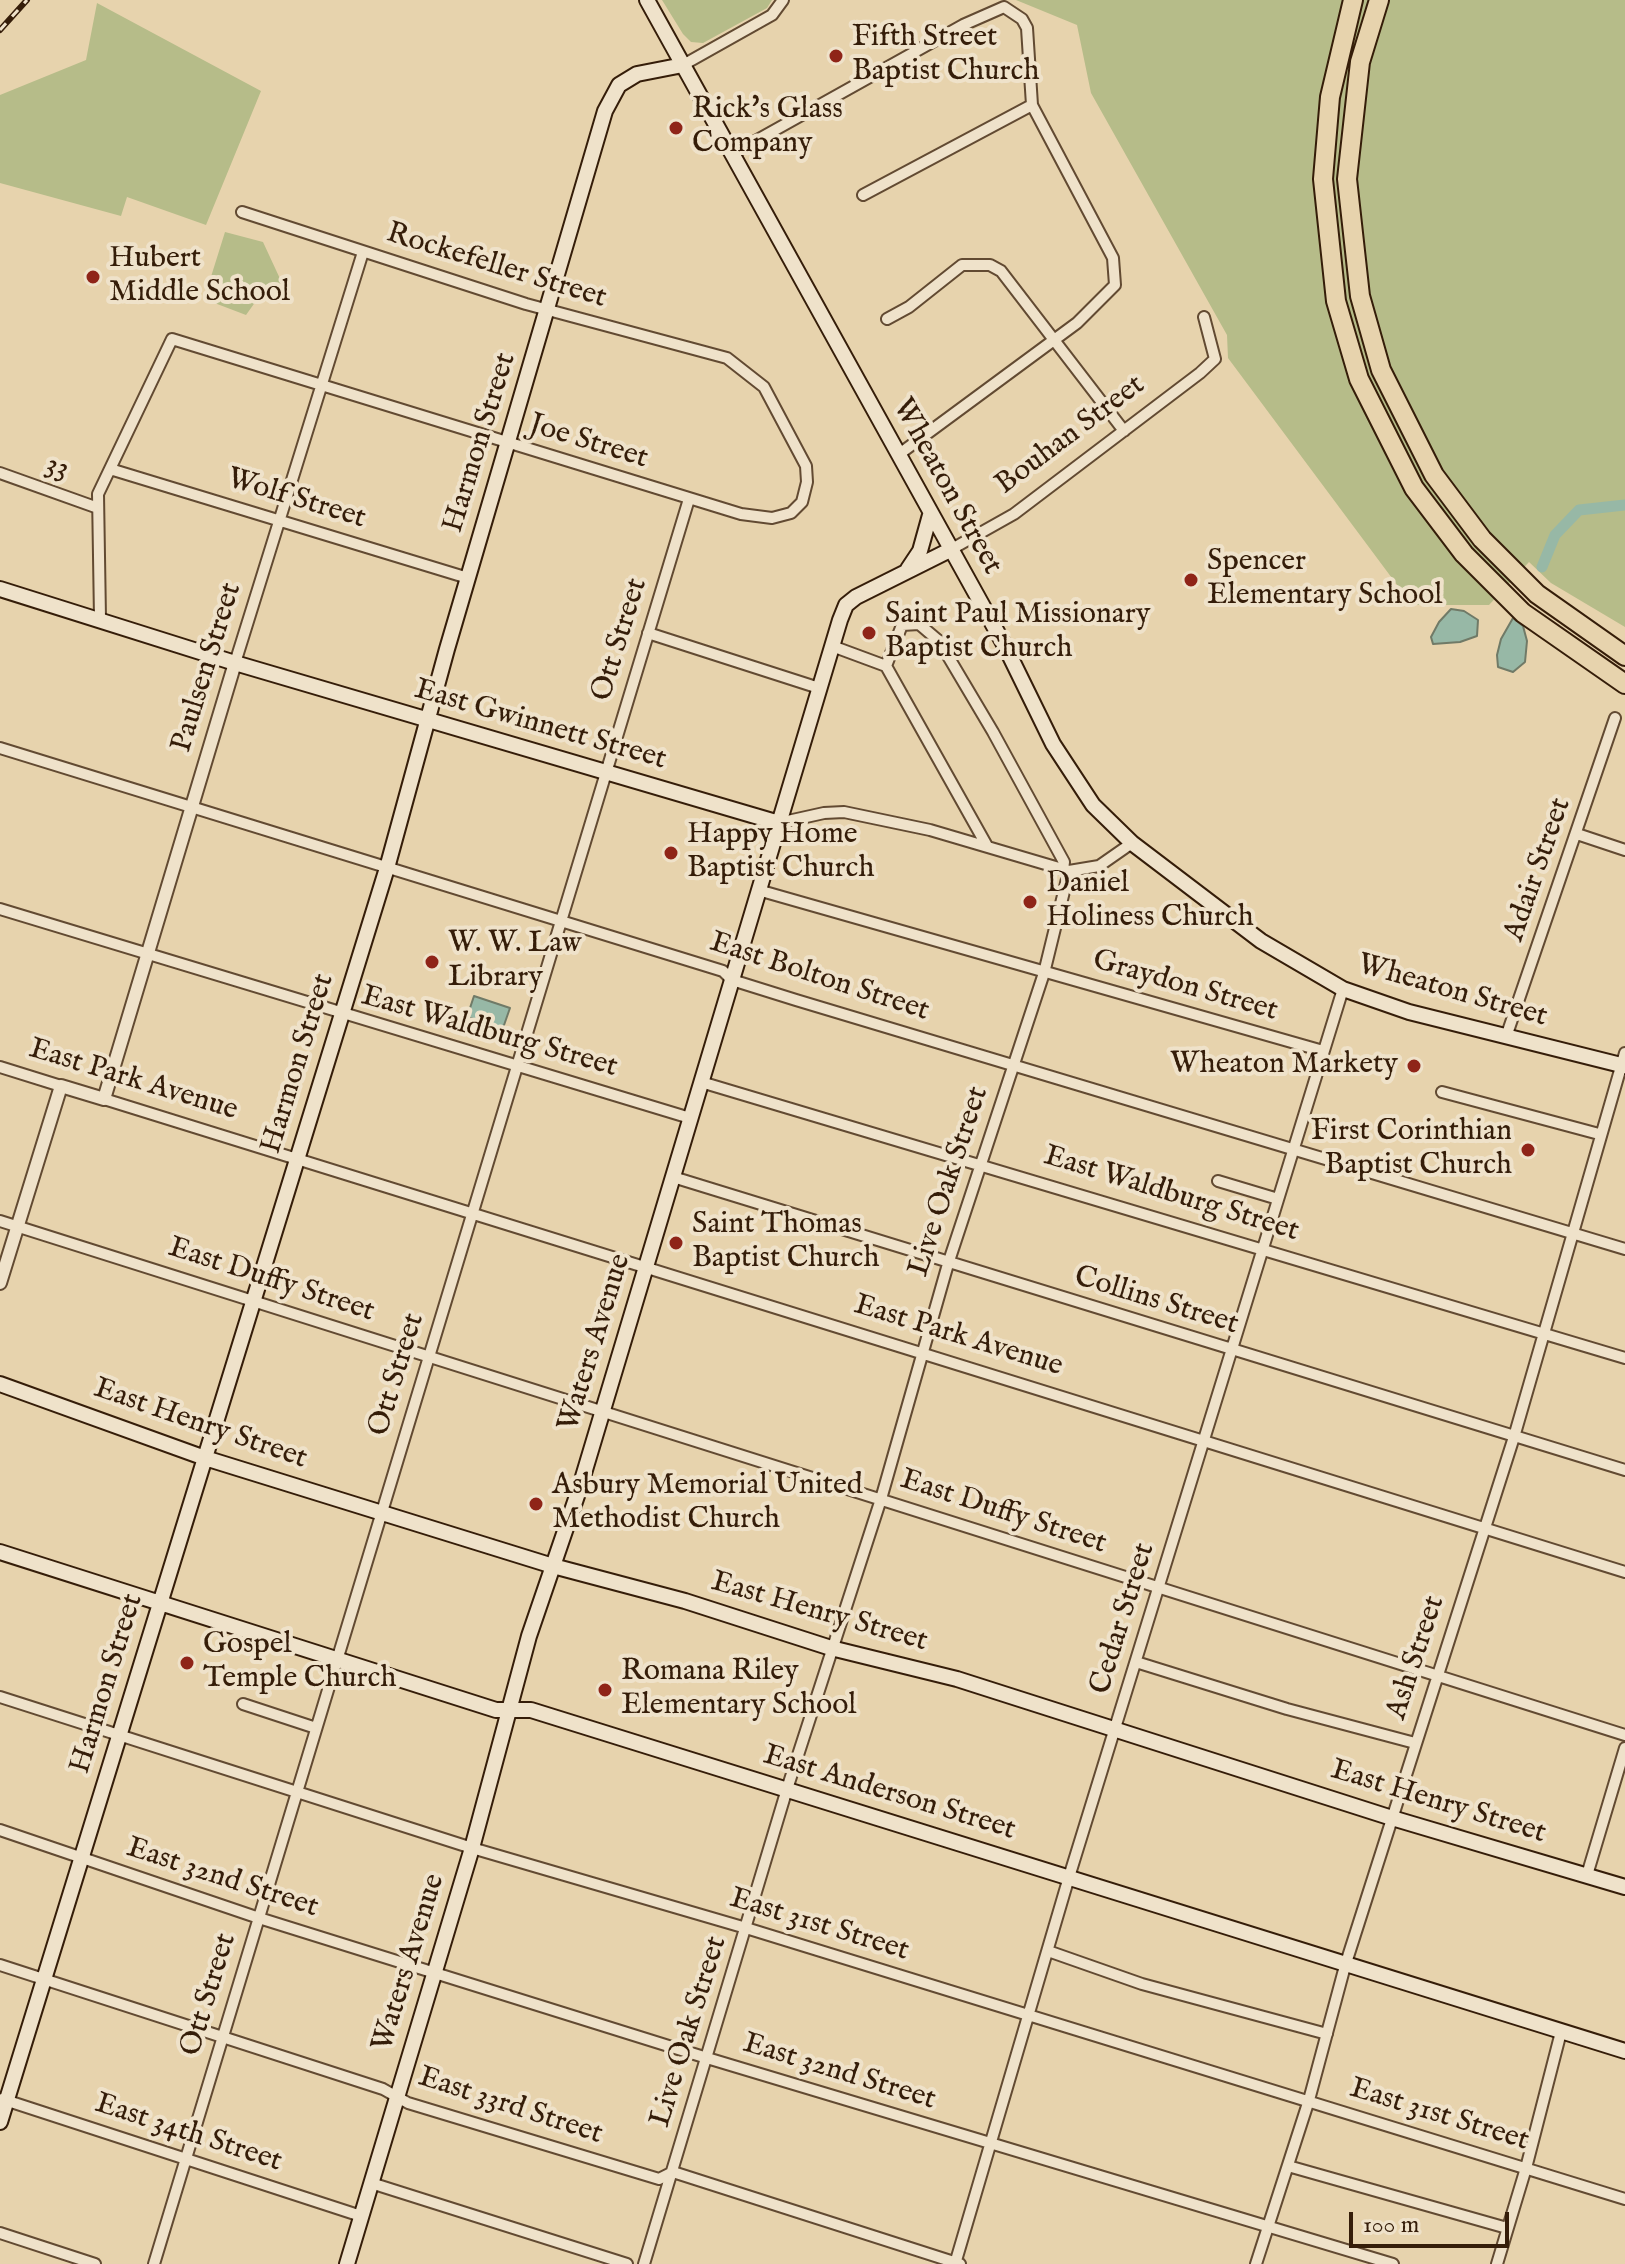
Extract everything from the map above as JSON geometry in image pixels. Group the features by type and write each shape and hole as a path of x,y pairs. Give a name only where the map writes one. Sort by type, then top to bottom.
{"highway":[{"path":"1353,0 1337,56 1323,179 1329,259 1346,340 1359,379 1394,454 1438,523 1492,584 1557,639 1625,684"},
{"path":"1379,0 1360,62 1347,179 1353,256 1369,333 1403,419 1457,509 1509,568 1565,616 1625,656"}],"main road":[{"name":"Wheaton Street","path":"647,0 1073,778 1093,805 1132,843 1261,941 1343,989 1392,1008 1506,1037 1624,1061"},
{"name":"Harmon Street","path":"0,2122 3,2100 44,1980 387,868 468,578 605,111 619,85 637,74 683,65"},
{"path":"906,572 920,551 930,515"},
{"name":"Bouhan Street","path":"840,620 846,605 856,597 950,550"},
{"name":"East Gwinnett Street","path":"0,589 427,721 779,823"},
{"name":"Waters Avenue","path":"347,2264 472,1848 509,1710 603,1411 840,620"},
{"name":"East Henry Street","path":"0,1384 205,1458 553,1566 685,1601 831,1648 957,1679 1392,1818 1625,1887"},
{"name":"East Anderson Street","path":"0,1552 496,1710 531,1710 1625,2051"}],"street":[{"path":"683,65 782,3"},
{"path":"732,154 923,44 1004,7 1022,19 1027,28 1032,105 1113,258 1117,273 1115,285 1107,296 1053,339 898,455"},
{"path":"863,195 1032,105"},
{"name":"Rockefeller Street","path":"242,212 549,308 727,358 764,387 806,466 807,482 802,499"},
{"name":"Paulsen Street","path":"104,1099 363,252"},
{"path":"887,319 962,265 990,265 1001,271 1124,431"},
{"name":"Bouhan Street","path":"950,550 1014,514 1215,359 1204,317"},
{"name":"Joe Street","path":"110,469 172,339 741,514 772,518 791,513 802,499"},
{"path":"100,618 98,494 110,469"},
{"name":"Wolf Street","path":"110,469 468,578"},
{"name":"33","path":"0,473 98,508"},
{"name":"Ott Street","path":"155,2264 689,499"},
{"path":"886,666 902,625 919,624 939,641 1066,870 1099,866 1132,843"},
{"path":"648,633 819,688"},
{"path":"832,646 886,666 987,846"},
{"name":"Adair Street","path":"1506,1037 1615,718"},
{"name":"East Bolton Street","path":"0,748 723,971 732,980 1625,1249"},
{"name":"East Gwinnett Street","path":"779,823 844,812 987,846 1066,870"},
{"path":"1577,834 1625,850"},
{"name":"Live Oak Street","path":"644,2264 787,1789 881,1499 948,1264 1044,973 1066,870"},
{"name":"Graydon Street","path":"758,890 1323,1051"},
{"name":"East Waldburg Street","path":"0,909 341,1015 516,1064 690,1118"},
{"name":"Cedar Street","path":"957,2263 989,2144 1069,1877 1343,989"},
{"name":"Ash Street","path":"1256,2264 1309,2100 1345,1966 1514,1437 1599,1134 1624,1061"},
{"name":"East Park Avenue","path":"0,1067 1625,1572"},
{"name":"East Waldburg Street","path":"701,1082 1625,1358"},
{"path":"0,1283 61,1086"},
{"path":"1442,1092 1599,1134"},
{"name":"Collins Street","path":"673,1177 1625,1470"},
{"path":"1218,1181 1278,1199"},
{"name":"East Duffy Street","path":"0,1221 1625,1735"},
{"path":"1136,1662 1287,1709 1415,1743"},
{"name":"East 31st Street","path":"0,1697 296,1794 746,1928 1625,2199"},
{"path":"243,1704 316,1728"},
{"path":"1587,1875 1625,1748"},
{"name":"East 32nd Street","path":"0,1830 259,1918 707,2058 1393,2264"},
{"path":"1048,1951 1142,1984 1327,2034"},
{"name":"East 33rd Street","path":"0,1965 397,2096 408,2103 659,2179 673,2172 957,2263"},
{"path":"1497,2264 1526,2168 1561,2032"},
{"name":"East 34th Street","path":"3,2100 361,2216"},
{"path":"1288,2166 1507,2228"},
{"path":"371,2183 627,2264"},
{"path":"0,2233 95,2264"}],"green space":[{"path":"662,0 772,0 767,8 703,43 691,42 683,34"},
{"path":"1016,0 1625,0 1625,627 1551,583 1529,562 1489,605 1412,605 1228,358 1227,335 1091,93 1077,25"},
{"path":"97,3 261,91 206,225 127,197 121,216 0,183 0,95 86,60"},
{"path":"225,232 263,242 282,283 261,294 246,315 204,299"}],"shaded area":[{"path":"1451,609 1464,611 1478,620 1477,636 1460,642 1433,644 1431,637"},
{"path":"1513,618 1523,626 1527,641 1525,662 1513,672 1498,667 1497,655 1501,639"},
{"path":"474,996 510,1008 503,1028 467,1017"}],"waterway":[{"path":"1542,567 1555,535 1579,510 1625,505"}],"railway":[{"path":"0,30 27,0"}],"place":[{"name":"Fifth Street Baptist Church","path":"836,56"},
{"name":"Rick's Glass Company","path":"676,128"},
{"name":"Hubert Middle School","path":"93,277"},
{"name":"Spencer Elementary School","path":"1191,580"},
{"name":"Saint Paul Missionary Baptist Church","path":"869,633"},
{"name":"Happy Home Baptist Church","path":"671,853"},
{"name":"Daniel Holiness Church","path":"1030,902"},
{"name":"W. W. Law Library","path":"432,962"},
{"name":"Wheaton Markety","path":"1414,1066"},
{"name":"First Corinthian Baptist Church","path":"1528,1150"},
{"name":"Saint Thomas Baptist Church","path":"676,1243"},
{"name":"Asbury Memorial United Methodist Church","path":"536,1504"},
{"name":"Gospel Temple Church","path":"187,1663"},
{"name":"Romana Riley Elementary School","path":"605,1690"}]}
